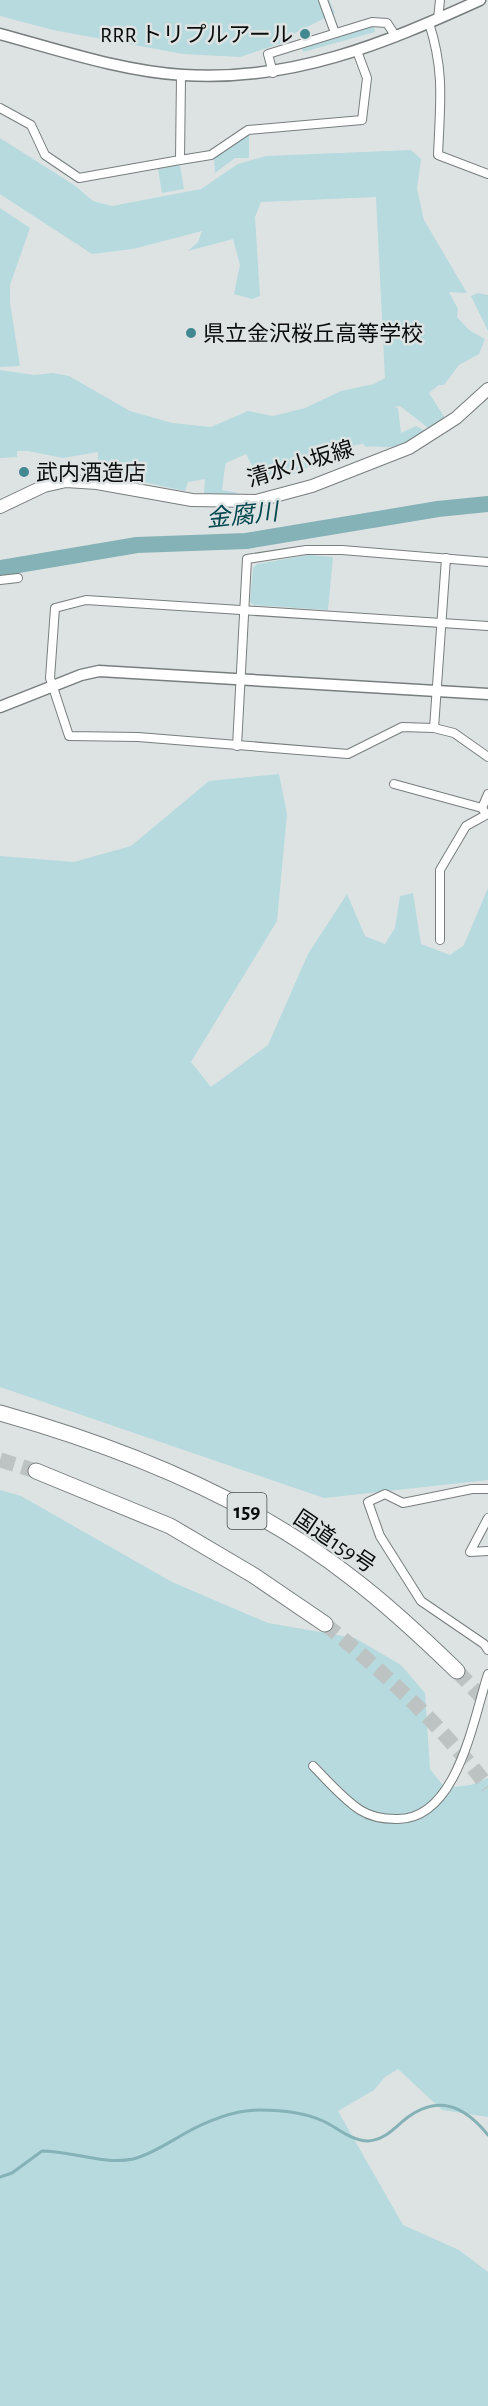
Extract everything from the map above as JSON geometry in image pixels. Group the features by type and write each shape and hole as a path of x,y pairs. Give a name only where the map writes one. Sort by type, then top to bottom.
{"highway":[{"name":"国道159号","path":"0,1413 148,1464 201,1487 265,1521 352,1577 457,1671"},
{"name":"159","path":"36,1471 170,1526 253,1575 325,1624"}],"main road":[{"name":"清水小坂線","path":"0,507 44,486 66,481 97,483 192,500 256,501 312,486 409,448 456,418 488,388"}],"street":[{"path":"323,0 335,33"},
{"path":"440,0 434,21 442,89 438,155 488,174"},
{"path":"0,34 95,60 181,75 273,73 357,51 396,37 480,0"},
{"path":"273,73 268,54 335,33 378,22 387,23 392,27 396,37"},
{"path":"0,108 31,125 45,155 79,178 211,155 248,130 362,120 368,78 357,51"},
{"path":"180,160 181,75"},
{"path":"237,746 247,559 306,550 488,562"},
{"path":"435,728 446,558"},
{"path":"0,580 18,578"},
{"path":"488,626 86,600 55,608 50,678 69,736 138,737 348,754 402,727 435,728 454,733 488,757"},
{"path":"0,707 52,686 99,671 488,694"},
{"path":"394,784 485,812"},
{"path":"440,940 440,870 466,826 485,812 488,794"},
{"path":"488,1489 472,1489 403,1503 385,1494 369,1502 380,1536 421,1602 484,1644 488,1650"},
{"path":"488,1518 470,1552 488,1551"},
{"path":"313,1766 351,1803 373,1816 400,1819 421,1814 432,1807 448,1790 488,1674"}],"shaded area":[{"path":"0,0 329,0 335,13 285,38 285,42 240,57 183,54 53,30 0,16"},
{"path":"367,26 374,27 375,32 303,52 302,48"},
{"path":"249,133 249,158 235,158 215,173 214,158"},
{"path":"0,138 74,185 93,201 112,206 201,189 238,164 266,156 411,150 421,159 417,189 424,220 467,293 449,292 458,309 457,317 469,330 485,339 479,354 459,365 444,385 439,385 429,393 445,418 431,430 400,406 393,407 398,408 401,433 416,426 427,432 391,447 366,447 360,441 362,444 345,447 297,473 261,483 246,454 226,463 225,467 222,490 238,493 238,495 204,494 205,479 188,482 185,491 129,479 130,469 98,461 98,452 63,458 17,451 17,457 0,458 0,370 34,375 53,373 69,376 130,411 172,423 211,427 248,411 273,416 305,408 341,391 374,384 385,378 376,197 261,202 255,217 260,296 252,299 234,294 240,265 233,239 188,251 198,242 202,231 133,249 92,254 0,194"},
{"path":"180,165 184,189 162,193 158,169"},
{"path":"0,208 30,228 10,285 10,303 20,366 0,367"},
{"path":"478,293 488,295 488,331 471,296"},
{"path":"309,555 333,557 328,610 254,605 250,602 253,568 257,564"},
{"path":"279,774 287,814 277,921 191,1062 211,1087 268,1045 308,954 347,894 365,936 385,944 395,928 400,896 413,893 421,944 450,955 464,945 488,888 488,1480 324,1498 0,1387 0,856 74,862 131,846 209,781"},
{"path":"0,1490 21,1496 172,1582 268,1623 355,1638 401,1665 425,1693 430,1769 445,1788 471,1785 488,1778 488,2117 442,2110 398,2069 385,2077 374,2090 338,2111 403,2225 459,2250 488,2272 488,2406 0,2406"}],"waterway":[{"name":"金腐川","path":"0,568 137,545 246,541 438,509 488,504"},
{"path":"0,2177 12,2173 42,2151 99,2159 133,2159 152,2152 210,2121 230,2114 250,2111 284,2111 308,2115 356,2139 368,2141 383,2137 403,2121 427,2107 449,2106 469,2116 488,2135"}],"tunnel":[{"path":"0,1460 36,1471"},
{"path":"325,1624 369,1661 432,1721 488,1787"},
{"path":"457,1671 488,1704"}],"place":[{"name":"RRR トリプルアール","path":"305,34"},
{"name":"県立金沢桜丘高等学校","path":"191,333"},
{"name":"武内酒造店","path":"24,472"}]}
